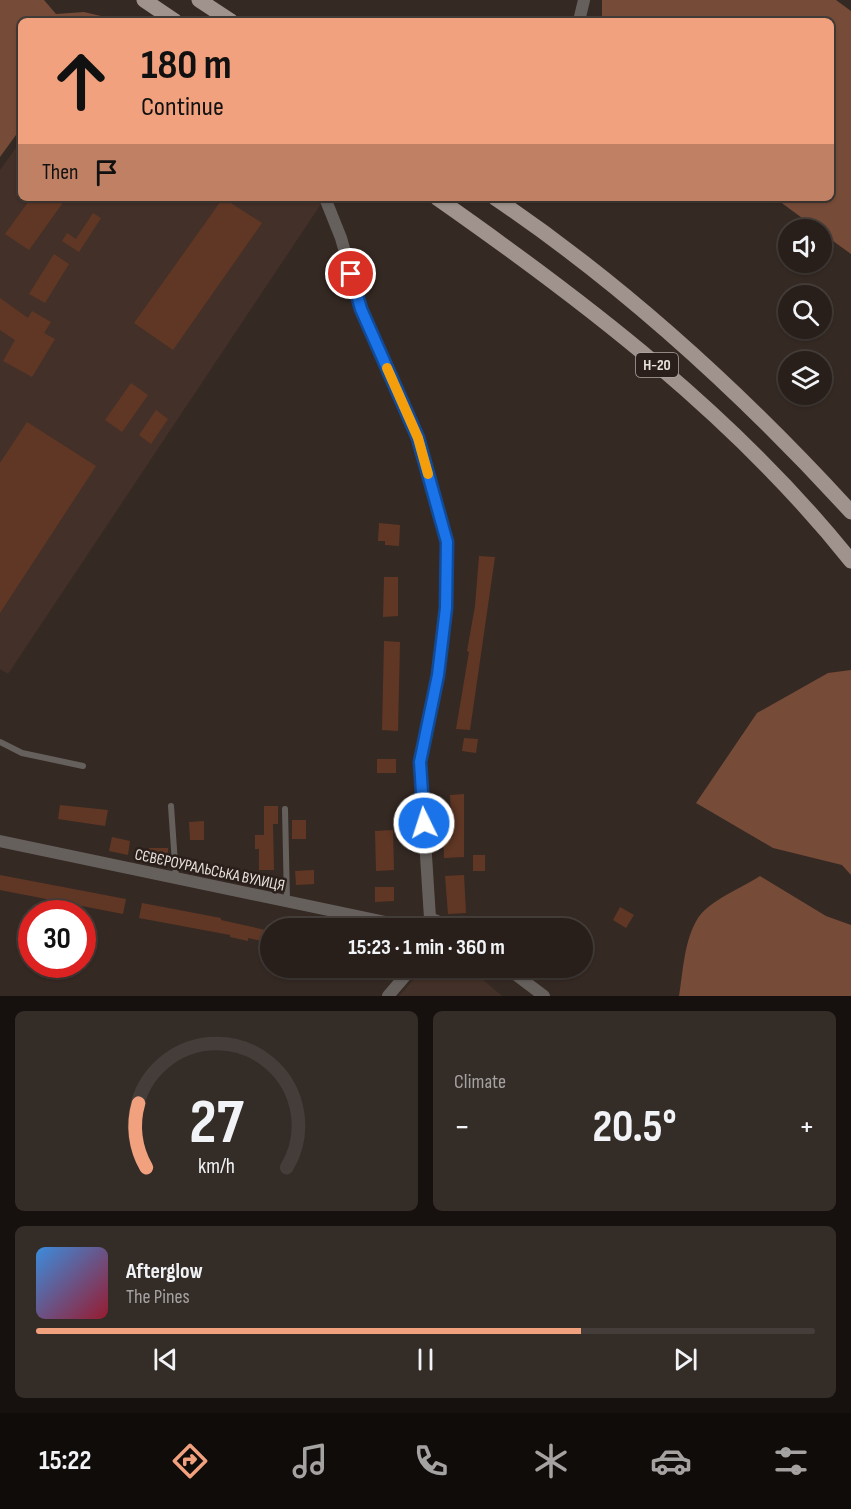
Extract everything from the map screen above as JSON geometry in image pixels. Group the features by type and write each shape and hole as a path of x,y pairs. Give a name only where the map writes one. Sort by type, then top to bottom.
{"main road":[{"path":"144,0 171,18"},
{"path":"199,0 226,18"},
{"name":"Н-20","path":"441,201 530,263 605,321 680,385 752,452 851,561"},
{"name":"Н-20","path":"499,201 625,293 700,358 777,431 851,512"}],"street":[{"path":"580,18 584,0"},
{"path":"326,201 341,238 361,309 418,438 447,542 446,608 438,675 420,762 429,918"},
{"name":"СЄВЄРОУРАЛЬСЬКА ВУЛИЦЯ","path":"0,841 366,918"},
{"path":"388,996 403,978"},
{"path":"520,978 544,996"}],"lane":[{"path":"0,742 22,753 83,766"},
{"path":"171,806 176,878"},
{"path":"285,809 288,902"}],"shaded area":[{"path":"0,0 44,0 56,14 84,12 101,16 100,18 18,18 18,132 0,157"},
{"path":"602,0 836,0 851,11 851,254 832,240 832,219 803,219 779,201 834,201 834,18 602,18"},
{"path":"18,145 18,201 316,201 321,204 8,674 0,669 0,170"},
{"path":"851,670 851,875 842,865 773,848 696,803 757,713 828,673"},
{"path":"760,876 826,916 851,925 851,996 679,996 687,946 698,918 718,900"},
{"path":"415,978 481,978 502,996 399,996"}],"building":[{"path":"29,201 58,201 62,204 29,250 5,234"},
{"path":"221,201 228,201 262,223 173,350 134,323"},
{"path":"93,213 101,218 79,252 62,241 67,233 76,239"},
{"path":"54,254 69,264 45,303 29,294"},
{"path":"0,298 28,318 32,311 51,322 44,333 55,339 32,377 3,361 15,340 0,330"},
{"path":"131,383 148,395 122,432 105,420"},
{"path":"156,410 168,419 151,444 139,435"},
{"path":"27,422 96,466 0,613 0,463"},
{"path":"379,523 400,525 399,546 385,545 385,541 378,541"},
{"path":"479,556 495,557 470,730 456,729 469,652 467,651 475,606"},
{"path":"384,577 398,577 398,616 383,617"},
{"path":"384,641 400,642 398,731 382,730"},
{"path":"464,738 478,739 476,753 462,751"},
{"path":"377,759 396,759 396,773 377,773"},
{"path":"464,794 464,857 444,858 443,816 451,816 450,795"},
{"path":"60,805 108,810 105,826 58,819"},
{"path":"264,806 278,806 278,824 273,824 274,870 259,870 259,849 255,849 255,835 264,835"},
{"path":"292,820 306,820 306,839 292,839"},
{"path":"204,821 204,840 190,840 189,822"},
{"path":"393,830 394,870 376,871 375,831"},
{"path":"112,837 130,841 128,855 109,851"},
{"path":"149,848 168,848 168,862 150,863"},
{"path":"473,855 485,855 485,871 473,871"},
{"path":"314,870 314,884 296,885 295,871"},
{"path":"0,875 126,899 123,914 96,909 96,900 51,900 0,890"},
{"path":"464,875 466,913 448,914 445,876"},
{"path":"375,887 394,887 394,901 375,902"},
{"path":"142,903 221,918 221,920 260,929 260,941 248,938 248,941 230,937 230,935 139,918"},
{"path":"620,907 634,915 626,928 613,920"}],"slow traffic":[{"path":"387,368 418,438 428,474"}],"route":[{"path":"351,274 361,309 418,438 447,542 446,608 438,675 420,762 424,823"}]}
